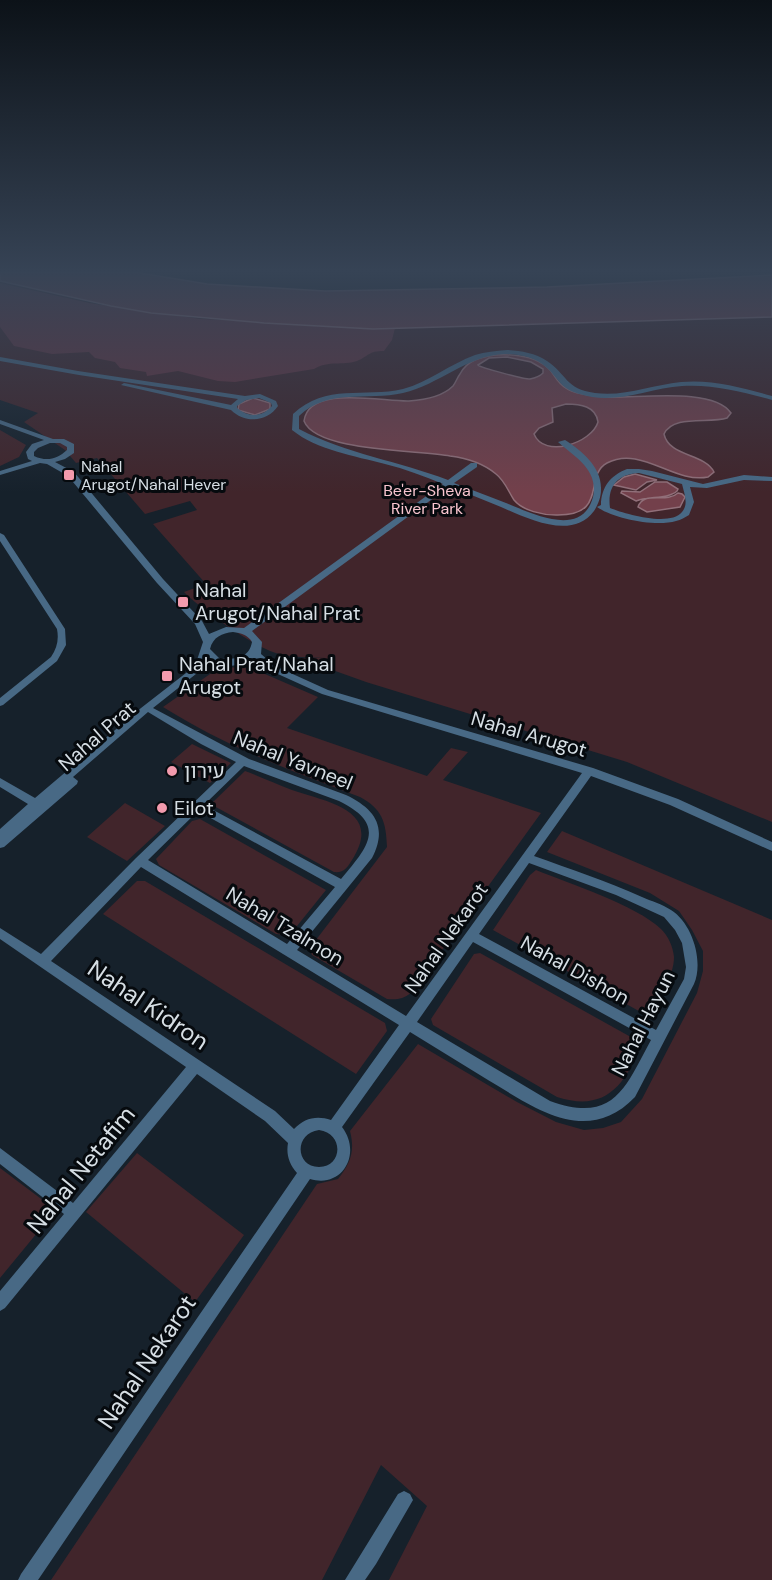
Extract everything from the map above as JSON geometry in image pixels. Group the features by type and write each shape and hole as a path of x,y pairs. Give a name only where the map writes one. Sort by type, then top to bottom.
{"street":[{"path":"562,442 585,460 594,473 597,487 595,504 582,518 566,524 548,522 388,462 317,441 296,430 295,415 297,411 315,399 389,393 414,388 439,378 470,358 506,352 542,360 568,387 589,394 617,395 696,384 772,398"},
{"path":"0,358 233,408 238,414 249,417 265,415 281,409 297,411"},
{"path":"79,374 245,398 268,398 281,409"},
{"path":"233,408 237,401 245,398"},
{"path":"0,422 52,441 70,445 71,451 66,456 49,462"},
{"path":"25,432 35,446"},
{"path":"14,467 30,454 35,446 52,441"},
{"path":"30,454 32,458 49,462 71,474"},
{"path":"66,456 66,464 71,474 189,613 203,629 211,657 223,663 243,661 256,650 255,638 246,631 212,626 189,613"},
{"path":"0,473 39,461"},
{"path":"246,631 474,465"},
{"path":"606,509 604,500 608,488 620,473 642,471 686,484 709,486 741,477 772,479"},
{"path":"595,504 643,520 676,518 685,513 690,506 691,497 686,484"},
{"path":"1,702 54,659 59,652 63,637 61,629 2,541"},
{"path":"207,646 215,635 232,629"},
{"name":"Nahal Prat","path":"0,835 166,691 198,668 204,660 207,646"},
{"name":"Nahal Arugot","path":"256,650 256,655 272,668"},
{"name":"Nahal Arugot","path":"243,661 272,668 305,684 358,704 589,771 682,805 772,847"},
{"name":"Nahal Prat","path":"0,844 152,711 201,672 223,663"},
{"name":"Nahal Yavneel","path":"152,711 243,762 348,801 364,811 370,819 374,834 372,849 289,951"},
{"path":"43,961 140,861 243,762"},
{"name":"Nahal Nekarot","path":"334,1127 410,1024 589,771"},
{"path":"0,782 36,804"},
{"path":"197,806 343,886"},
{"name":"Nahal Hayun","path":"410,1024 535,1101 560,1113 581,1116 602,1113 623,1100 634,1086 691,974 690,947 679,926 657,908 528,858"},
{"name":"Nahal Tzalmon","path":"140,861 410,1024"},
{"name":"Nahal Kidron","path":"0,933 270,1116 306,1128"},
{"name":"Nahal Dishon","path":"473,936 658,1038"},
{"name":"Nahal Netafim","path":"0,1303 196,1065"},
{"name":"Nahal Kidron","path":"270,1116 296,1142"},
{"path":"320,1124 334,1127 341,1135 345,1145 340,1162 325,1173 307,1171 296,1158 296,1142 306,1128 320,1124"},
{"path":"0,1155 75,1213"},
{"name":"Nahal Nekarot","path":"27,1580 307,1171"},
{"path":"354,1580 370,1558 404,1500"}],"green space":[{"name":"Be'er-Sheva River Park","path":"0,346 772,346 772,822 627,762 366,682 299,658 326,658 277,653 249,640 184,592 206,584 153,524 197,510 190,501 145,514 97,458 76,463 65,450 24,422 38,413 0,400"},
{"path":"0,430 26,445 19,457 0,466"},
{"path":"220,667 251,668 318,697 287,728 427,776 451,748 468,752 443,780 541,813 408,995 400,999 387,999 312,955 309,949 387,847 384,823 378,811 360,797 235,746 163,707"},
{"path":"192,744 231,763 210,783 171,762"},
{"path":"245,771 335,804 356,819 361,830 360,843 347,868 334,872 214,806 213,802"},
{"path":"125,803 165,826 127,861 87,837"},
{"path":"200,819 326,890 293,931 285,935 276,934 159,865 156,859 192,821"},
{"path":"562,831 772,920 772,1580 389,1580 427,1506 381,1465 322,1580 51,1580 317,1184 338,1179 349,1162 352,1151 350,1131 418,1044 517,1102 556,1122 584,1130 603,1128 621,1122 642,1099 697,993 703,971 703,951 679,911 650,893 547,852"},
{"path":"536,870 619,903 650,920 664,932 673,949 672,971 652,1012 646,1015 493,930 530,875"},
{"path":"137,881 145,881 385,1023 387,1031 356,1074 103,914"},
{"path":"480,953 638,1041 640,1047 627,1074 610,1093 588,1101 573,1101 557,1097 433,1025 431,1019 474,954"},
{"path":"137,1153 244,1235 195,1302 86,1212"},
{"path":"0,1168 56,1210 0,1278"}],"shaded area":[{"path":"14,346 388,346 384,351 372,353 357,361 235,382 218,381 178,371 147,376 146,372 120,368 115,362 95,358 89,352 52,354"},
{"path":"495,355 525,357 539,362 551,371 563,386 580,393 606,397 691,397 708,399 722,405 731,413 727,418 675,424 664,434 673,447 703,461 714,472 708,477 695,478 645,461 620,459 607,463 600,469 589,502 583,509 572,514 545,514 528,510 518,504 499,477 486,467 474,462 450,456 347,444 328,439 312,431 304,421 309,410 319,402 333,399 366,398 409,401 427,399 449,390 466,365 480,358","holes":["507,357 531,362 543,369 543,373 530,379 478,365 489,358","566,404 582,405 591,409 598,422 594,430 578,442 568,445 547,446 539,442 534,434 539,428 553,422 552,408"]},
{"path":"253,398 270,403 270,409 255,415 238,410 239,404"},
{"path":"635,474 657,480 647,482 636,490 614,485 624,477"},
{"path":"655,482 667,482 678,489 673,494 636,501 621,493 622,491 640,492"},
{"path":"678,493 685,497 680,507 647,512 638,507 645,499 668,497"}],"place":[{"name":"Nahal Arugot/Nahal Hever","path":"69,475"},
{"name":"Nahal Arugot/Nahal Prat","path":"183,602"},
{"name":"Nahal Prat/Nahal Arugot","path":"167,676"},
{"name":"עירון","path":"172,771"},
{"name":"Eilot","path":"162,808"}]}
